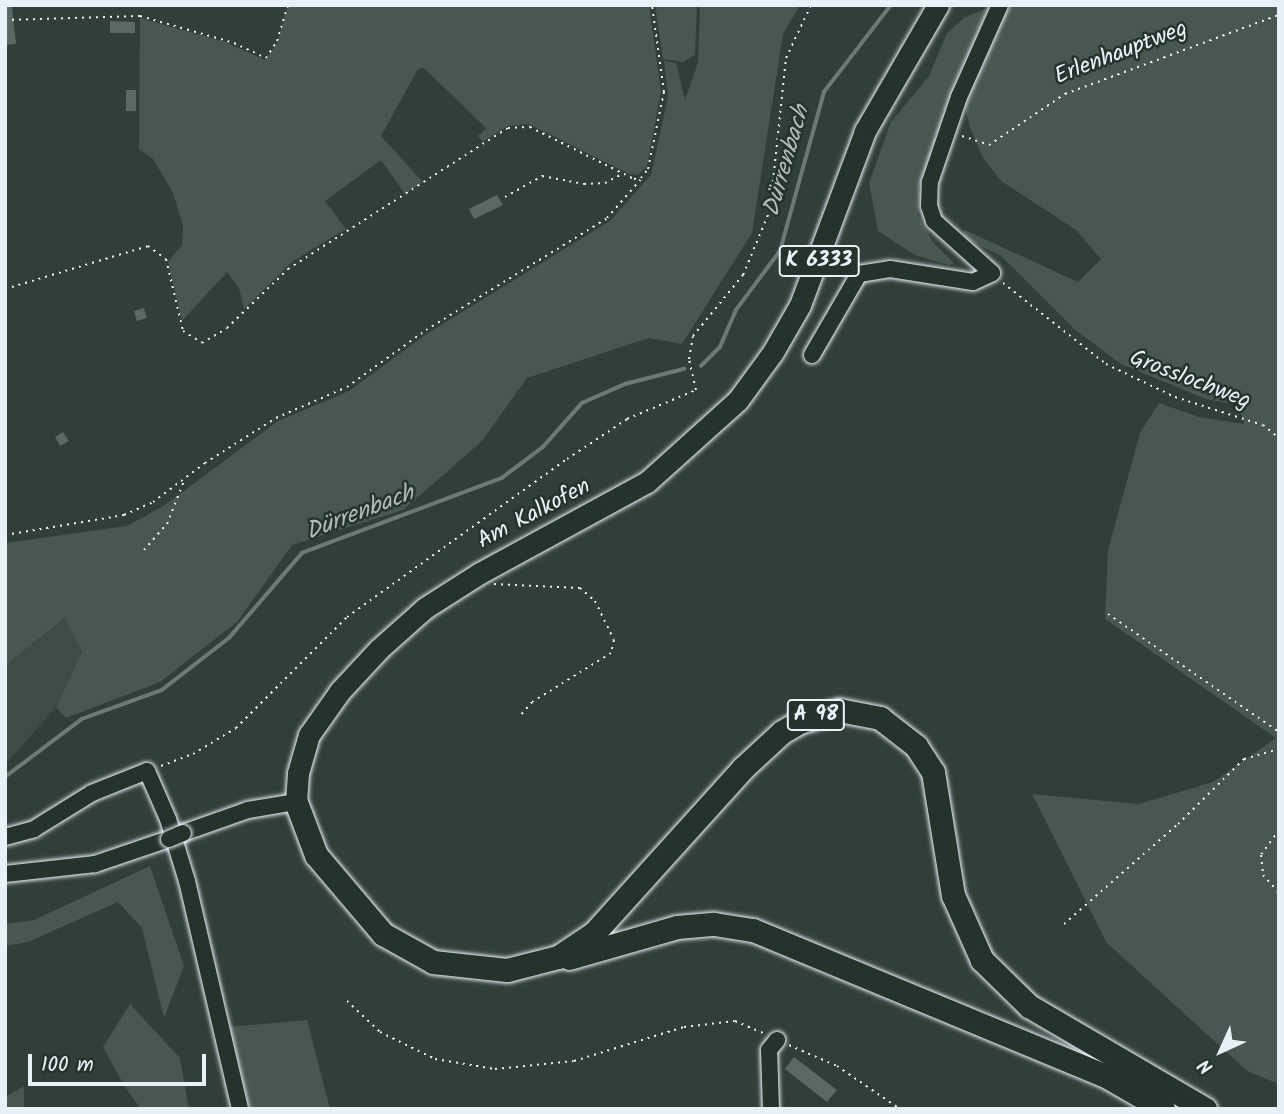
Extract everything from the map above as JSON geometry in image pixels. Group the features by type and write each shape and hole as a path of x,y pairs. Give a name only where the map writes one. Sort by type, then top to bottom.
{"highway":[{"name":"A 98","path":"538,964 578,946 610,919 744,768 782,732 819,714 859,712 901,731 933,772 953,895 982,960 1029,1006 1205,1109"},
{"name":"A 98","path":"296,802 316,855 383,934 413,954 452,967 508,970 685,925 715,924 753,930 1106,1076 1163,1109"}],"main road":[{"name":"Am Kalkofen","path":"296,802 306,746 331,701 425,608 480,573 648,482 738,400 774,352 800,305 865,131 938,5"}],"street":[{"path":"812,355 859,274 890,269 973,282 992,273 934,221 929,206 930,182 948,130 1000,5"},
{"path":"5,837 34,829 92,793 147,771 168,819 187,881 240,1109"},
{"path":"5,874 95,864 248,810 296,802"},
{"path":"771,1109 769,1050 777,1040"}],"path":[{"path":"5,20 140,16 234,43 266,58 277,41 288,5"},
{"path":"5,535 124,514 153,502 276,418 348,387 426,330 607,218 648,169 664,92 652,5"},
{"path":"147,771 193,754 236,728 346,617 567,459 627,419 696,390 689,359 693,336 743,275 770,209 786,58 811,5"},
{"name":"Erlenhauptweg","path":"948,130 989,145 1065,94 1279,15"},
{"path":"5,289 148,246 166,259 183,331 202,343 222,333 288,269 508,128 530,127 623,174 641,178"},
{"path":"505,197 542,176 584,184 605,183 623,174"},
{"name":"Grosslochweg","path":"992,273 1106,364 1175,397 1263,425 1279,438"},
{"path":"144,550 167,524 185,480"},
{"path":"480,573 501,587 554,583 580,588 595,601 614,640 611,653 552,688 520,716"},
{"path":"1108,614 1279,732"},
{"path":"1064,925 1244,760 1279,749"},
{"path":"1279,830 1261,855 1263,875 1279,894"},
{"path":"347,1001 380,1032 435,1059 495,1069 574,1061 684,1027 735,1021 837,1066 900,1108"},
{"path":"894,1109 900,1108"}],"shaded area":[{"path":"288,5 649,5 661,91 647,166 638,175 629,174 529,124 508,126 483,142 478,136 486,128 424,68 418,69 381,136 423,182 405,194 381,160 325,201 346,229 293,261 244,309 239,288 227,272 182,321 168,262 182,245 183,225 173,193 153,159 139,149 140,18 225,42 265,60 277,43"},
{"path":"655,5 697,5 695,55 683,62 663,59"},
{"path":"700,5 800,5 783,34 752,233 682,344 649,338 527,378 482,441 403,510 292,545 237,622 160,682 66,718 56,707 82,651 65,618 5,666 5,543 127,526 165,505 278,421 349,391 428,333 610,221 651,175 668,97 664,61 676,63 685,100 698,63"},
{"path":"1012,5 1279,5 1279,1084 1247,1071 1106,942 1032,794 1139,804 1213,782 1276,738 1105,619 1108,550 1140,433 1159,403 1199,417 1244,424 1238,405 1206,399 1121,364 1074,329 1001,256 963,237 965,230 1078,282 1101,259 1076,230 1001,181 983,158 970,128 964,103 997,27"},
{"path":"988,8 919,186 918,215 933,242 954,263 949,265 915,255 878,231 869,183 891,122 929,76 947,33 965,17"},
{"path":"66,618 82,651 56,707 5,765 5,666"},
{"path":"150,866 184,966 164,1018 142,928 118,902 28,942 5,946 5,924 34,920"},
{"path":"130,1004 180,1058 189,1109 141,1109 125,1087 103,1047"},
{"path":"307,1020 330,1109 250,1109 227,1027"},
{"path":"24,1086 24,1109 5,1109 5,1097"}],"building":[{"path":"5,7 12,7 16,44 5,45"},
{"path":"110,21 135,22 135,33 110,33"},
{"path":"126,90 136,90 136,111 126,111"},
{"path":"497,195 503,205 474,219 469,209"},
{"path":"144,308 147,318 137,321 134,311"},
{"path":"63,432 69,441 60,446 55,437"},
{"path":"794,1057 837,1090 827,1102 785,1069"}],"waterway":[{"name":"Dürrenbach","path":"701,366 720,347 736,310 780,251 824,92 891,5"},
{"name":"Dürrenbach","path":"5,777 82,719 162,690 229,638 302,553 502,478 543,447 582,403 625,384 684,369"}]}
